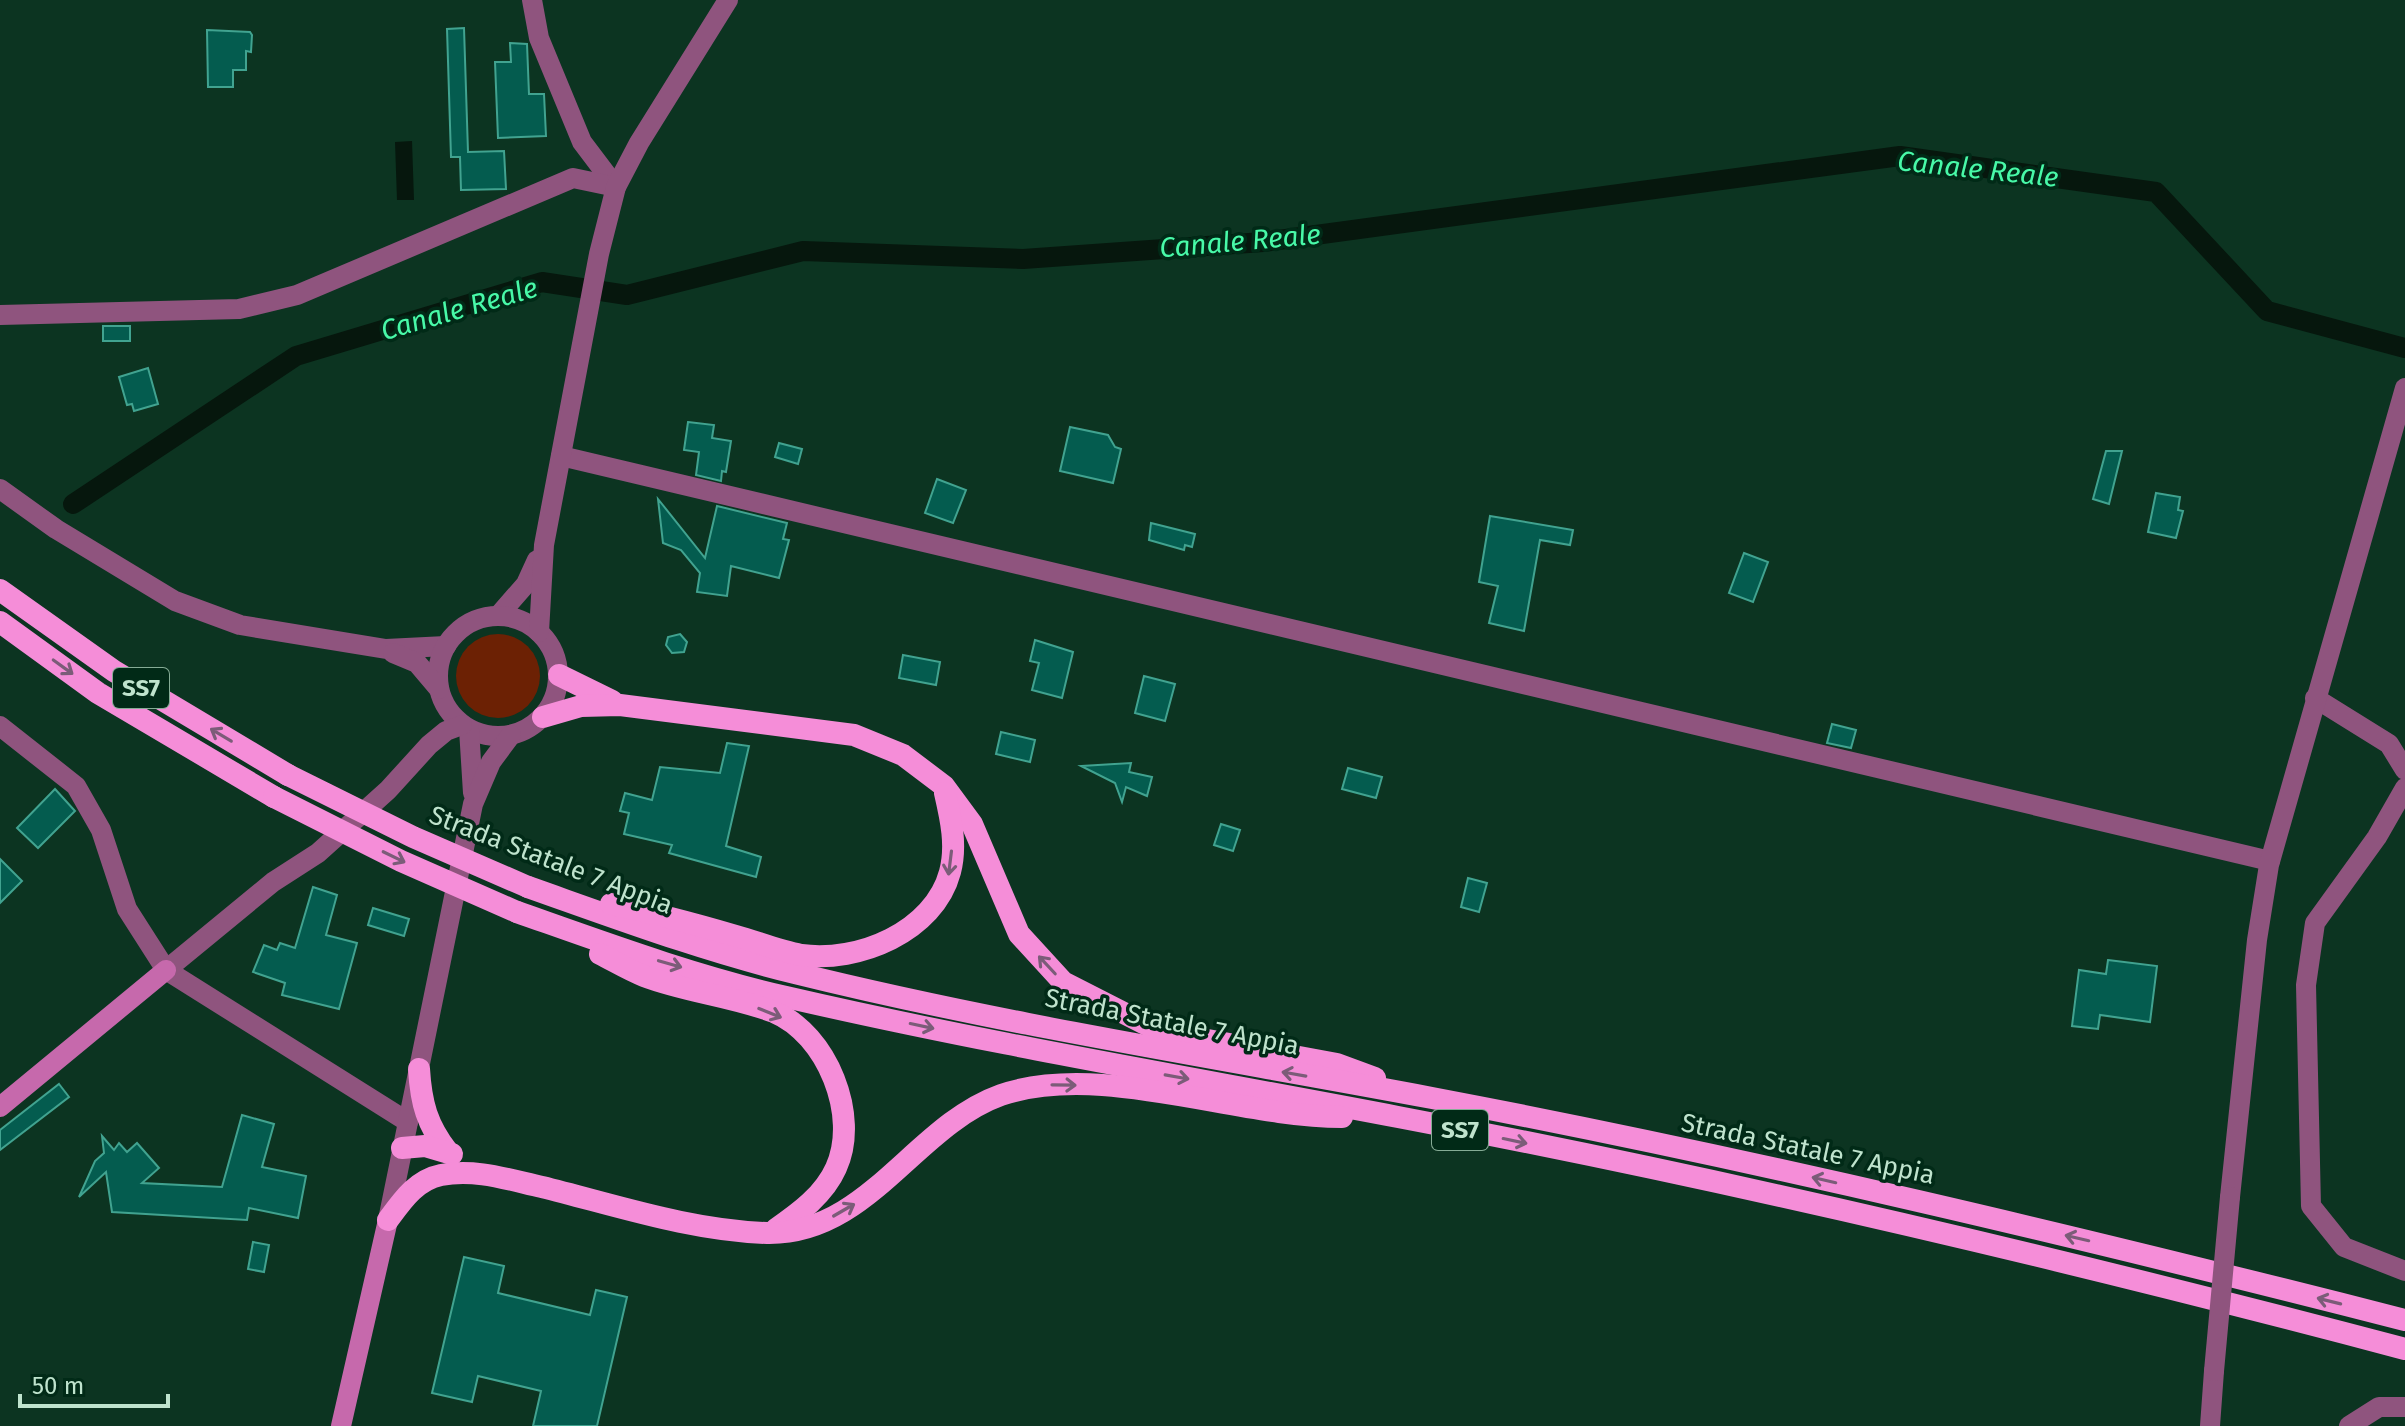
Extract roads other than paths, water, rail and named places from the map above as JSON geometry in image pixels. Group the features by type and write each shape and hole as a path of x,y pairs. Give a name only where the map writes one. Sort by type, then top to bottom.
{"highway":[{"name":"Strada Statale 7 Appia","path":"0,590 114,671 288,775 413,837 528,887 660,934 794,973 1144,1048 1433,1098 1763,1167 2099,1242 2405,1320"},
{"name":"Strada Statale 7 Appia","path":"0,622 98,693 274,797 401,861 517,912 651,959 783,996 1129,1069 1400,1117 1758,1190 2093,1267 2405,1349"},
{"path":"559,675 620,705"},
{"path":"543,717 581,706 620,705 854,735 903,755 944,786 972,824 1019,934 1063,982 1159,1031 1337,1064 1433,1098"},
{"path":"528,887 667,916 801,955 846,956 887,944 926,915 950,873 953,829 944,786"},
{"path":"517,912 644,976 776,1013 812,1040 836,1078 844,1122 836,1168 808,1206 770,1233"},
{"path":"419,1069 419,1125 448,1152 483,1173"},
{"path":"388,1220 410,1190 440,1175 483,1173 722,1230 770,1233 819,1224 865,1198 950,1121 1001,1095 1050,1085 1114,1086 1296,1117 1400,1117"},
{"path":"402,1148 425,1146 448,1152"},
{"path":"402,1148 418,1165 440,1175"}],"main road":[{"path":"0,1107 166,970"},
{"path":"341,1426 388,1220"}],"street":[{"path":"532,0 539,38 582,142 616,187"},
{"path":"539,632 544,545 599,254 616,187 639,143 728,0"},
{"path":"0,315 239,309 297,295 573,178 616,187"},
{"path":"2210,1426 2257,940 2270,861 2405,389"},
{"path":"561,456 2270,861"},
{"path":"0,489 56,529 175,601 240,625 386,649 446,646"},
{"path":"498,616 526,584 544,545"},
{"path":"166,970 273,882 318,853 388,790 446,731 466,727 497,737 511,735 529,729 543,717 552,704 559,675 556,659 539,632 527,623 498,616 477,620 459,630 446,646 438,674 442,697 429,745"},
{"path":"386,649 417,663 466,727 473,804"},
{"path":"2315,698 2389,744 2405,770"},
{"path":"0,726 76,786 101,830 127,909 166,970 419,1125 402,1148 388,1220"},
{"path":"419,1069 473,804 491,762 511,735"},
{"path":"2405,788 2377,837 2315,923 2306,985 2311,1206 2344,1247 2405,1271"},
{"path":"2349,1426 2379,1407 2405,1407"}],"waterway":[{"name":"Canale Reale","path":"73,504 296,356 542,282 627,295 803,251 1023,259 1263,242 1900,156 2156,192 2267,311 2405,348"}]}
